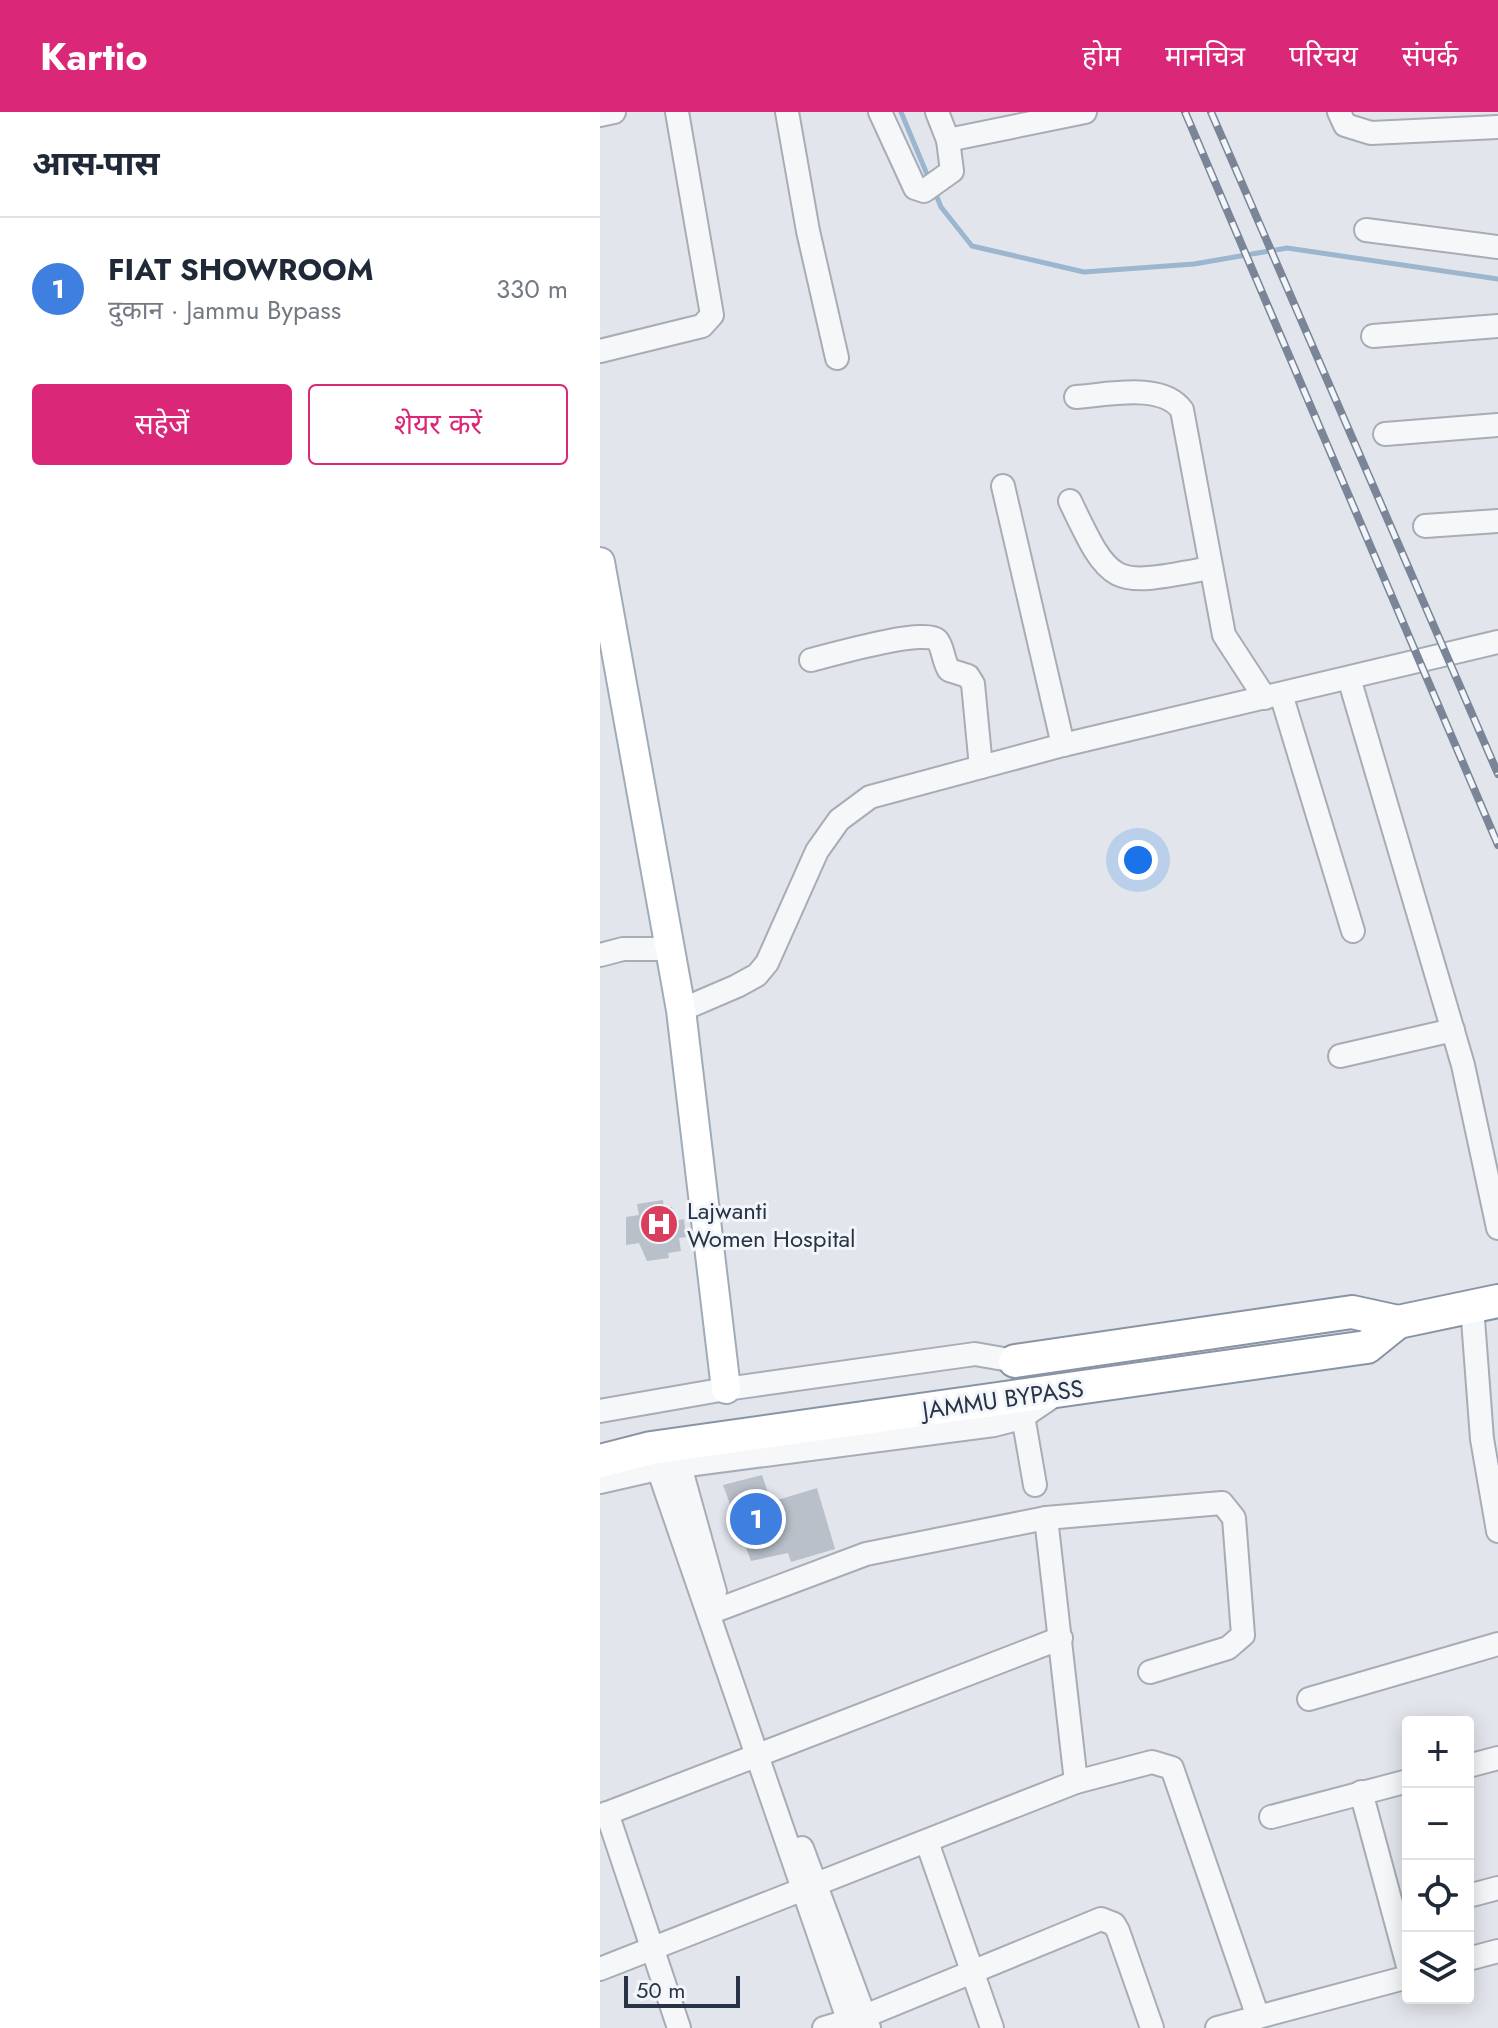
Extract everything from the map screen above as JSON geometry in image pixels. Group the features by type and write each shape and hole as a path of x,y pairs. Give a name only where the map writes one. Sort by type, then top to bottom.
{"highway":[{"name":"JAMMU BYPASS","path":"1015,1361 1352,1312 1398,1322 1485,1304"},
{"name":"JAMMU BYPASS","path":"600,1461 654,1458 1061,1391 1367,1347 1398,1322"}],"main road":[{"path":"600,562 681,1010 726,1389"}],"street":[{"path":"600,115 614,112"},
{"path":"600,351 702,326 712,315 677,112"},
{"path":"787,112 808,231 837,358"},
{"path":"880,112 915,188 932,186 952,171 948,140 937,112"},
{"path":"948,140 1085,112"},
{"path":"1339,112 1345,125 1371,133 1498,127"},
{"path":"1366,230 1498,247"},
{"path":"1373,336 1498,326"},
{"path":"1076,397 1131,393 1176,401 1182,410 1194,457 1195,493 1224,635 1273,696 1353,931"},
{"path":"1385,434 1498,425"},
{"path":"1003,486 1063,745"},
{"path":"1070,501 1096,557 1116,575 1130,579 1158,578 1210,568"},
{"path":"1425,526 1498,521"},
{"path":"811,660 907,638 933,638 938,641 949,670 968,676 973,684 981,767"},
{"path":"681,1010 757,975 767,963 817,851 852,808 870,797 1063,745 1498,642"},
{"path":"1349,678 1453,1030 1498,1228"},
{"path":"600,955 623,949 671,949"},
{"path":"1340,1056 1453,1030"},
{"path":"1485,1304 1482,1439 1498,1531"},
{"path":"600,1411 726,1389 975,1354 1015,1361"},
{"path":"600,1482 654,1458 680,1466 994,1425 1023,1416 1061,1391"},
{"path":"1023,1416 1035,1485"},
{"path":"654,1458 714,1612 808,1889 858,2023"},
{"path":"680,1466 714,1612"},
{"path":"714,1612 866,1554 1046,1518 1214,1501 1230,1509 1235,1528 1243,1635 1228,1648 1150,1672"},
{"path":"1046,1518 1076,1782"},
{"path":"679,2028 604,1815 1061,1638"},
{"path":"1309,1699 1498,1644"},
{"path":"1474,1764 1498,1758"},
{"path":"600,1969 1076,1782 1152,1762 1172,1768 1258,2017"},
{"path":"1271,1817 1402,1782"},
{"path":"1361,1792 1400,1915"},
{"path":"927,1842 992,2028"},
{"path":"1474,1894 1498,1888"},
{"path":"824,2028 858,2023 972,1970 1092,1921 1108,1920 1118,1931 1152,2028"},
{"path":"1474,1957 1498,1951"},
{"path":"1217,2028 1402,1979"}],"building":[{"path":"663,1200 664,1209 672,1207 674,1221 684,1219 686,1237 679,1238 681,1251 668,1253 669,1258 647,1261 639,1243 626,1245 626,1217 639,1215 637,1204"},
{"path":"762,1475 771,1502 817,1488 835,1549 791,1562 788,1553 751,1561 723,1485"}],"waterway":[{"path":"901,112 929,179"},
{"path":"935,192 941,207 972,246 1084,272 1194,264 1287,248 1498,279"}],"railway":[{"path":"1185,112 1498,845"},
{"path":"1211,112 1498,774"}],"place":[{"name":"Lajwanti Women Hospital","path":"659,1224"},
{"name":"FIAT SHOWROOM","path":"756,1519"}]}
